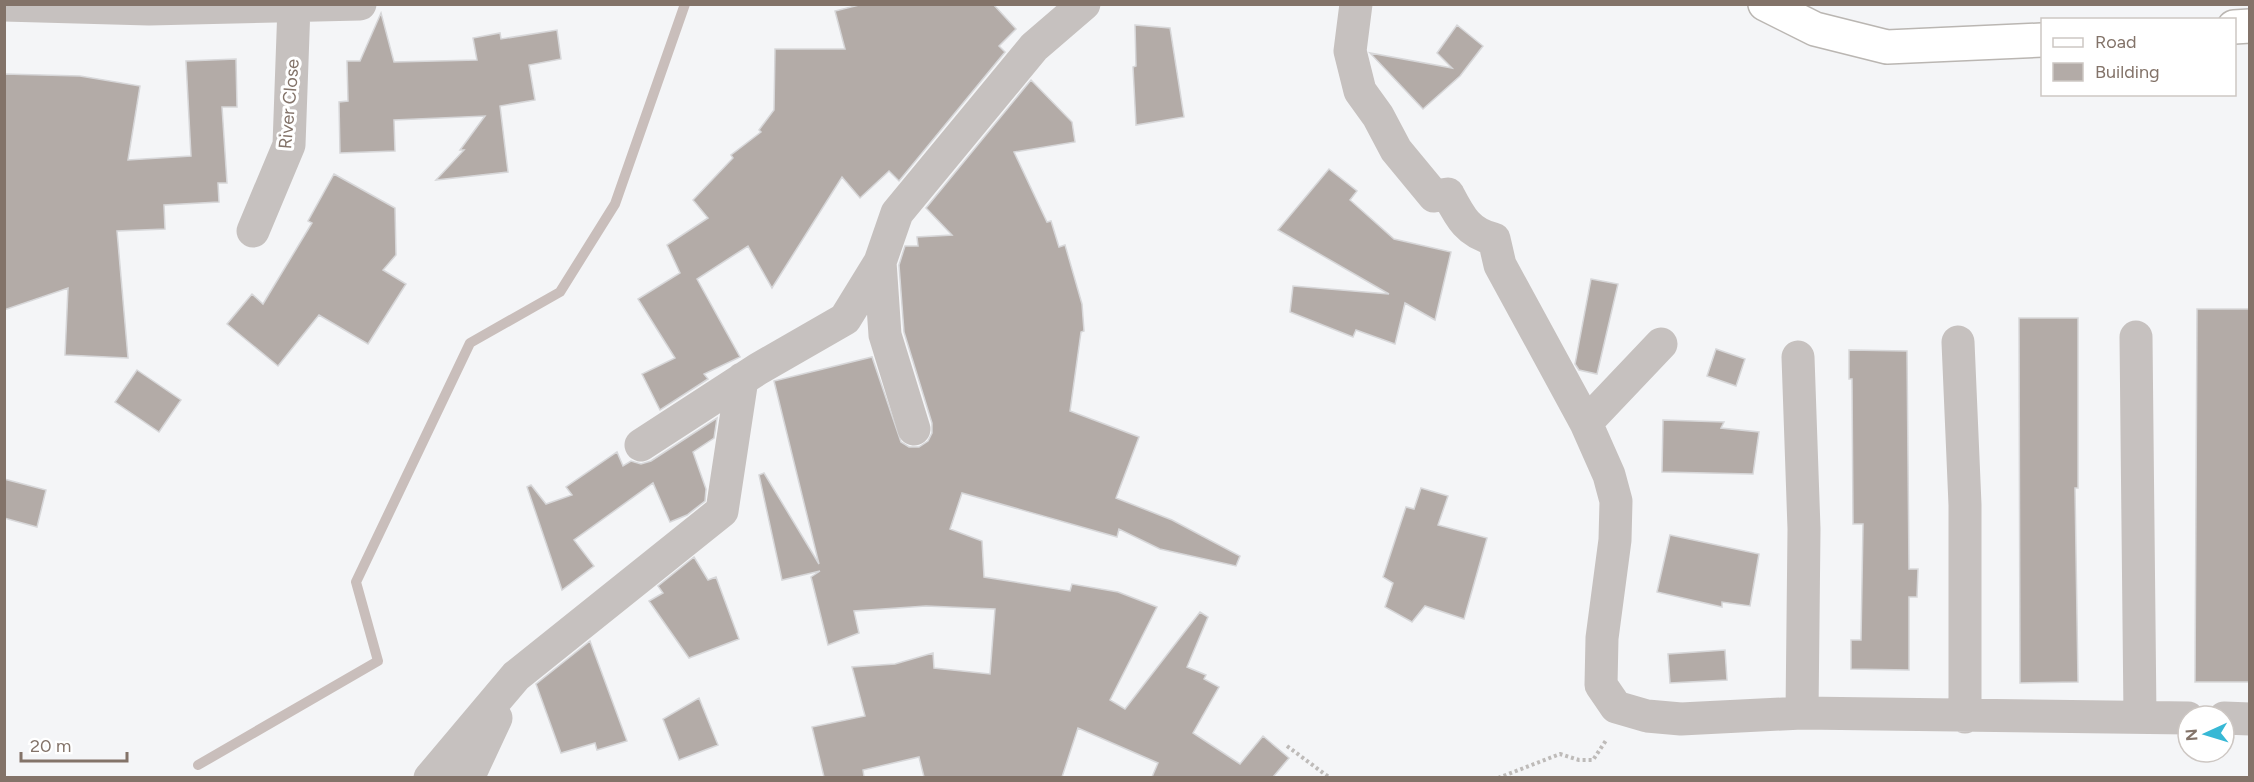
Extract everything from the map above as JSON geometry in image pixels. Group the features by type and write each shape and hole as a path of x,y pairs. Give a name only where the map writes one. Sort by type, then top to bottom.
{"main road":[{"path":"1765,4 1815,29 1887,46 2041,40"}],"street":[{"path":"4,5 149,9 360,4"},
{"path":"641,446 742,379 845,320 880,262 897,213 1034,47 1084,4"},
{"path":"1356,4 1350,51 1360,91 1378,116 1396,150 1434,196 1448,194 1462,222 1479,236 1494,239 1500,265 1602,454 1616,501 1615,540 1602,638 1601,685 1616,707 1647,716 1681,719 1802,713 1965,717 2176,718"},
{"name":"River Close","path":"253,231 289,145 294,6"},
{"path":"880,262 885,335 914,429"},
{"path":"2136,337 2140,717"},
{"path":"1958,342 1965,505 1965,717"},
{"path":"1586,423 1661,344"},
{"path":"1798,357 1804,529 1802,713"},
{"path":"430,777 516,676 722,511 742,379"},
{"path":"468,777 516,676"}],"path":[{"path":"1498,777 1560,754 1579,760 1593,760 1605,744 1616,707"},
{"path":"1287,746 1330,777"}],"building":[{"path":"863,4 993,4 1016,29 999,46 1005,52 899,181 889,171 860,198 842,177 772,288 748,246 697,279 740,357 704,374 708,379 660,410 642,374 675,358 638,299 680,273 667,245 708,218 693,200 733,158 731,155 761,132 759,130 774,110 775,49 845,49 835,11"},
{"path":"381,13 394,62 477,60 473,38 500,33 501,39 557,30 561,59 529,65 535,100 500,106 508,172 436,180 464,150 460,150 485,116 394,120 395,151 340,153 339,102 348,101 347,61 360,61"},
{"path":"1135,25 1170,28 1184,117 1136,125 1133,67 1136,66"},
{"path":"1457,25 1483,46 1460,76 1423,109 1370,53 1452,68 1437,53"},
{"path":"236,59 237,107 222,107 227,183 218,183 219,202 164,205 165,229 117,231 128,358 65,355 68,288 4,310 4,74 80,76 140,86 128,160 191,156 186,61"},
{"path":"1031,80 1072,122 1075,142 1014,152 1047,222 1051,221 1059,247 1065,245 1082,304 1084,331 1081,332 1070,411 1139,437 1116,498 1172,520 1240,556 1236,566 1160,549 1119,529 1117,537 962,493 950,529 982,541 984,577 1070,591 1072,584 1118,592 1157,607 1110,700 1125,709 1200,612 1208,617 1187,667 1206,675 1204,679 1219,687 1193,733 1240,764 1263,736 1289,758 1273,777 1152,777 1158,763 1078,728 1062,777 924,777 919,757 863,770 864,777 824,777 812,727 865,716 852,667 895,664 933,653 934,668 990,674 995,609 926,606 854,611 859,633 828,645 811,577 820,571 782,580 759,475 764,473 819,564 774,381 872,357 901,442 909,447 919,447 928,441 932,433 932,423 904,332 899,265 905,246 918,246 917,237 952,235 926,208"},
{"path":"1329,169 1357,191 1350,200 1394,239 1451,252 1435,320 1405,303 1395,344 1356,330 1353,337 1290,312 1293,286 1389,294 1278,230"},
{"path":"334,174 395,208 396,255 383,270 406,284 368,344 319,315 278,366 227,324 252,294 263,304 312,223 308,221"},
{"path":"1591,279 1618,284 1597,374 1579,370 1575,364"},
{"path":"2197,309 2250,309 2250,682 2195,682"},
{"path":"2019,318 2078,318 2078,488 2075,488 2078,682 2020,683"},
{"path":"1716,349 1745,359 1736,386 1707,376"},
{"path":"1849,350 1907,351 1909,569 1918,569 1917,597 1909,597 1909,670 1851,669 1851,640 1861,640 1863,524 1853,524 1852,379 1849,379"},
{"path":"137,370 181,400 159,432 115,402"},
{"path":"717,418 714,438 693,452 706,489 705,501 687,515 670,522 653,483 574,540 594,566 562,590 527,487 531,485 546,504 572,495 566,487 617,452 623,466 631,461 641,464 651,461"},
{"path":"1663,420 1724,422 1721,428 1759,432 1753,474 1662,472"},
{"path":"4,479 46,490 37,527 4,518"},
{"path":"1421,488 1448,496 1438,525 1487,538 1464,619 1425,606 1412,622 1385,607 1393,583 1383,577 1406,507 1414,509"},
{"path":"1670,535 1759,554 1750,606 1722,602 1722,607 1657,592"},
{"path":"694,557 708,580 716,577 739,639 689,658 649,601 663,593 658,586"},
{"path":"590,641 627,741 597,750 595,743 561,753 536,684"},
{"path":"1725,650 1727,680 1670,683 1668,654"},
{"path":"699,698 718,745 679,760 663,719"}],"waterway":[{"path":"198,765 378,661 356,582 470,343 560,292 615,204 685,4"}]}
